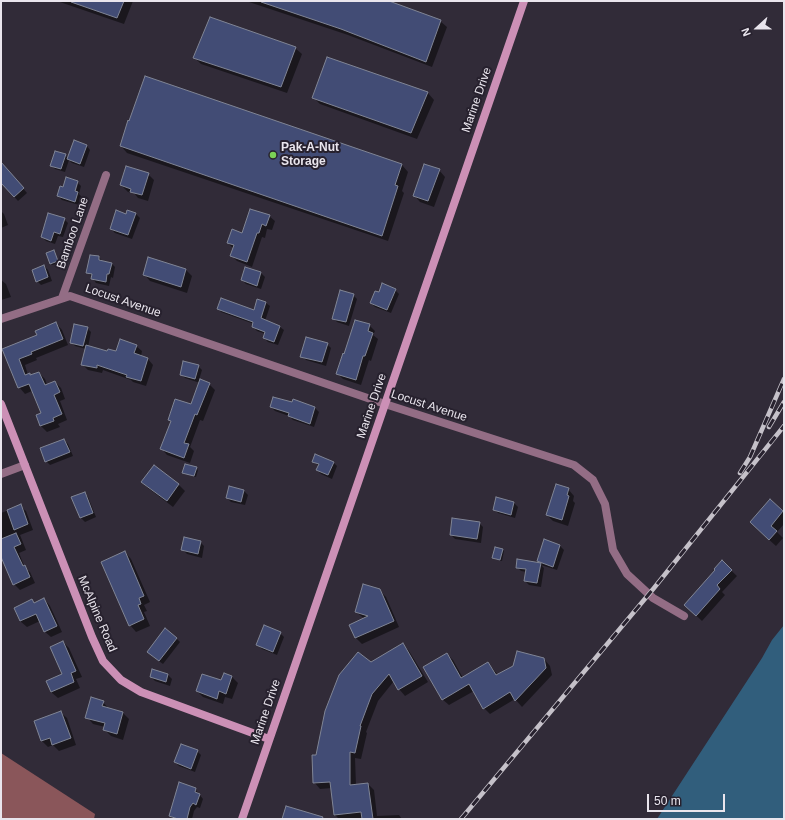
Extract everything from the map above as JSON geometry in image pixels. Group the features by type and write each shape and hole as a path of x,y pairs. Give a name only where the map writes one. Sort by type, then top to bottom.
{"main road":[{"name":"Marine Drive","path":"242,819 524,1"},
{"name":"McAlpine Road","path":"1,404 92,637 103,661 121,680 141,692 269,739"}],"street":[{"name":"Bamboo Lane","path":"62,298 106,175"},
{"name":"Locust Avenue","path":"1,319 70,296 385,404 574,465 593,480 605,504 613,550 626,574 653,598 684,616"},
{"path":"1,474 25,465"}],"shaded area":[{"path":"1,753 95,814 94,819 1,819"}],"water":[{"path":"784,625 784,819 657,819 762,658 772,640"}],"building":[{"path":"71,1 124,1 117,18"},
{"path":"261,1 389,1 441,20 426,62 341,29"},
{"path":"210,17 296,47 281,87 193,58"},
{"path":"327,57 428,92 411,133 312,98"},
{"path":"145,76 402,164 395,185 398,186 382,236 120,146 128,120 129,121"},
{"path":"74,140 87,145 80,164 67,159"},
{"path":"55,151 66,154 61,169 50,166"},
{"path":"1,162 24,188 14,197 1,183"},
{"path":"424,164 440,169 428,201 413,196"},
{"path":"126,166 149,173 142,195 130,192 131,189 120,185"},
{"path":"66,177 78,181 75,191 78,192 75,202 57,196 60,186 63,187"},
{"path":"250,209 270,215 266,226 262,224 259,233 257,233 247,262 230,256 234,245 227,243 232,229 242,233"},
{"path":"116,210 126,214 127,210 136,213 128,235 110,229"},
{"path":"48,213 65,218 60,234 54,232 51,241 41,237"},
{"path":"54,250 58,261 50,264 46,253"},
{"path":"90,255 99,256 99,260 112,263 109,274 107,274 106,282 91,279 92,274 86,273"},
{"path":"148,257 186,269 181,287 143,275"},
{"path":"44,265 48,277 36,282 32,270"},
{"path":"245,267 261,272 257,286 241,280"},
{"path":"382,283 396,289 387,310 370,303 375,291 379,292"},
{"path":"340,290 354,294 346,322 332,319"},
{"path":"221,298 254,310 257,299 266,302 261,318 280,326 274,342 263,338 265,332 252,327 253,322 217,309"},
{"path":"355,320 370,324 368,331 373,333 365,356 363,356 356,380 336,374"},
{"path":"56,322 63,339 31,352 32,354 19,359 25,375 39,372 45,385 55,381 60,392 54,395 62,414 53,418 54,421 40,426 36,415 41,413 29,384 18,388 2,349 37,335 35,331"},
{"path":"74,324 88,327 83,346 70,343"},
{"path":"306,337 328,343 322,362 300,357"},
{"path":"120,339 137,345 134,353 148,358 141,381 126,377 127,375 97,365 97,368 81,365 86,345 107,351 108,349 116,351"},
{"path":"183,361 199,365 195,379 180,375"},
{"path":"200,379 210,383 197,415 195,414 184,443 189,444 184,458 160,449 171,421 168,420 175,399 191,404"},
{"path":"273,397 292,402 293,399 315,407 310,424 288,416 289,413 270,407"},
{"path":"64,439 70,452 45,462 40,448"},
{"path":"315,454 334,462 328,475 316,470 319,464 312,462"},
{"path":"185,464 197,467 194,476 182,473"},
{"path":"154,465 179,484 167,501 141,482"},
{"path":"556,484 569,488 567,495 569,496 562,520 546,515"},
{"path":"229,486 244,490 241,502 226,498"},
{"path":"85,492 93,513 80,518 71,497"},
{"path":"496,497 514,502 511,515 493,510"},
{"path":"770,499 783,511 771,526 777,531 769,540 750,522"},
{"path":"21,504 28,524 14,530 7,510"},
{"path":"452,518 480,522 477,539 450,535"},
{"path":"16,533 21,544 14,547 23,566 25,565 30,577 13,585 1,557 1,539"},
{"path":"184,537 201,541 198,554 181,550"},
{"path":"544,539 560,545 553,567 537,561"},
{"path":"495,547 503,549 500,560 492,558"},
{"path":"125,551 144,596 139,598 141,604 138,605 144,619 129,626 101,562"},
{"path":"517,559 541,563 537,583 524,581 526,569 516,568"},
{"path":"722,560 732,570 717,585 720,589 696,616 684,605"},
{"path":"363,584 380,589 394,621 355,638 349,625 368,616 355,612"},
{"path":"44,598 57,626 44,632 36,614 20,621 14,608 32,599 34,603"},
{"path":"264,625 281,632 273,652 256,645"},
{"path":"165,628 177,638 159,661 147,652"},
{"path":"63,641 76,671 71,673 74,682 51,692 46,681 62,674 50,647"},
{"path":"403,643 422,676 398,690 389,674 372,694 360,726 355,753 350,752 350,785 368,783 373,819 362,819 361,812 334,815 330,782 313,783 312,755 316,755 325,711 339,675 358,652 371,662"},
{"path":"517,651 544,658 546,668 515,701 510,692 483,709 469,684 442,700 423,667 447,653 461,678 488,662 496,675 513,666"},
{"path":"152,669 168,674 166,682 150,677"},
{"path":"224,673 232,676 226,694 219,691 217,699 196,691 202,674 221,680"},
{"path":"91,697 104,701 102,706 123,712 117,734 103,730 105,723 85,718"},
{"path":"61,711 71,738 52,745 50,738 41,741 34,721"},
{"path":"181,744 198,750 191,769 174,762"},
{"path":"179,782 196,788 195,792 200,794 196,805 193,803 190,807 187,819 178,819 169,816"},
{"path":"286,806 323,817 322,819 282,819"}],"railway":[{"path":"740,473 750,457 784,379"},
{"path":"769,427 784,402"},
{"path":"461,819 654,588 784,426"}],"place":[{"name":"Pak-A-Nut Storage","path":"273,155"}]}
